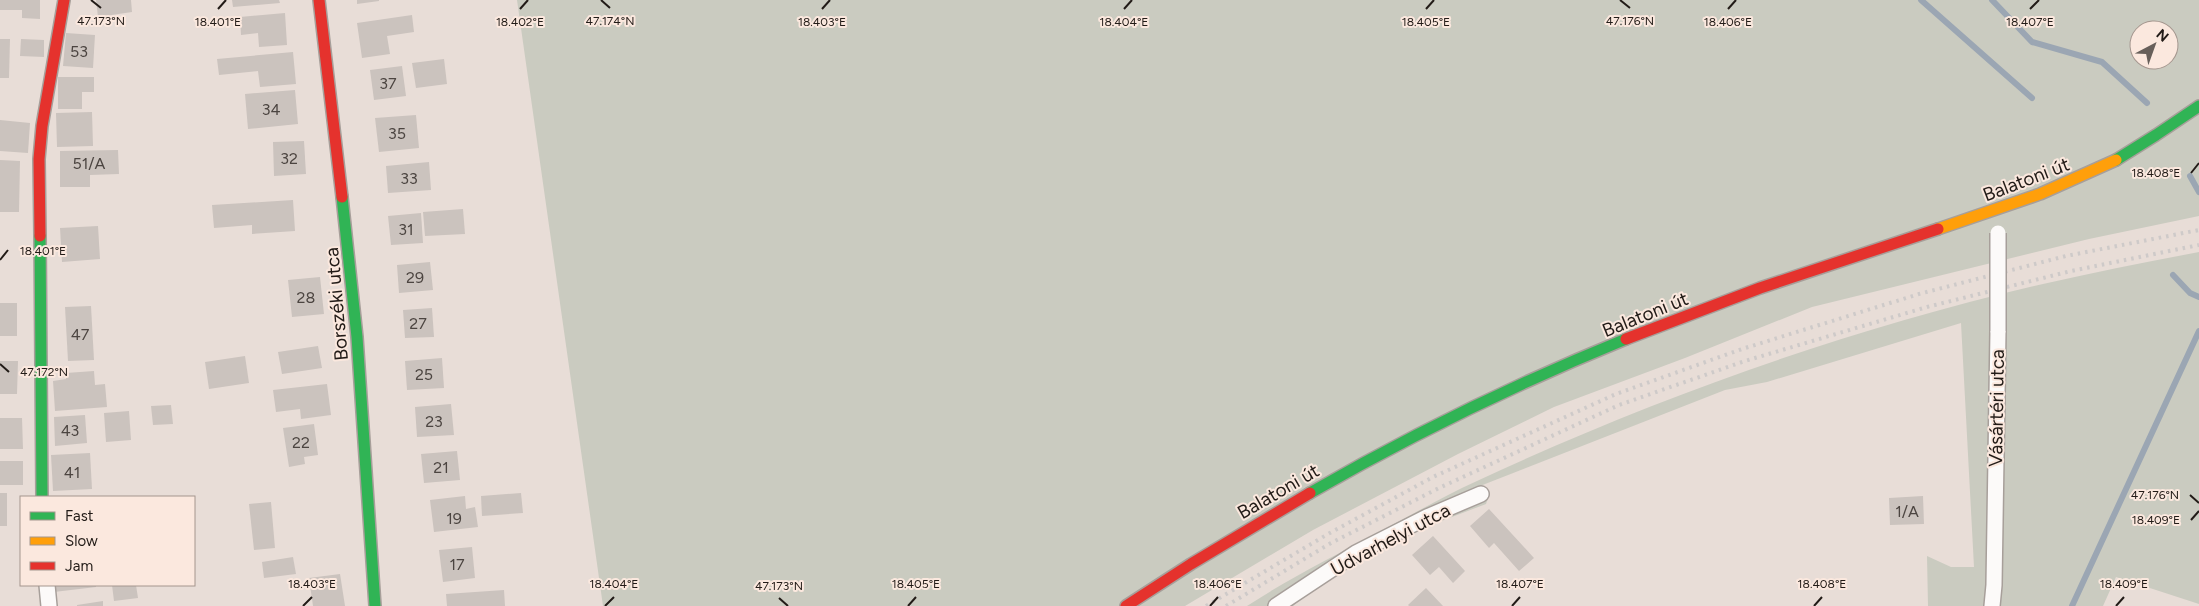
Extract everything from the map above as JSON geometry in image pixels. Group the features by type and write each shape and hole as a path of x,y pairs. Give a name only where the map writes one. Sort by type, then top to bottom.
{"main road":[{"path":"42,496 39,159 42,126 64,0"},
{"name":"Borszéki utca","path":"318,0 332,98 357,337 375,606"},
{"name":"Balatoni út","path":"1126,606 1285,507 1454,415 1670,322 1790,278 1997,210 2082,177 2138,147 2199,106"}],"street":[{"name":"Vásártéri utca","path":"1992,606 1994,585 1998,331 1997,210"},
{"name":"Udvarhelyi utca","path":"1276,606 1356,553 1427,517 1481,494"},
{"path":"47,586 49,606"}],"shaded area":[{"path":"517,0 2199,0 2199,216 2089,239 1812,307 1685,358 1554,407 1458,454 1313,530 1185,606 603,606"},
{"path":"2199,252 2199,604 2116,577 2103,606 1928,606 1927,556 1951,567 1974,567 1961,323 1767,382 1725,390 1480,486 1488,498 1486,504 1410,533 1327,579 1293,606 1247,606 1313,567 1465,487 1545,450 1684,394 1826,344 1970,302 2121,267"}],"building":[{"path":"0,0 40,0 40,19 22,18 22,10 0,10"},
{"path":"96,0 131,0 132,12 98,17"},
{"path":"232,0 279,0 280,3 233,7"},
{"path":"357,0 379,0 379,1 357,4"},
{"path":"285,13 287,45 259,47 258,33 241,35 240,17"},
{"path":"412,15 414,32 387,36 390,54 362,58 357,23"},
{"path":"66,33 95,35 93,68 63,66"},
{"path":"0,39 10,39 9,78 0,78"},
{"path":"21,39 44,40 44,57 20,56"},
{"path":"293,52 296,84 260,87 258,71 219,75 217,59"},
{"path":"444,59 447,84 416,88 412,63"},
{"path":"402,66 406,96 374,100 370,70"},
{"path":"58,77 94,77 94,92 82,92 82,109 58,109"},
{"path":"295,90 298,124 248,129 245,94"},
{"path":"92,112 93,146 57,147 56,113"},
{"path":"416,115 419,148 379,152 375,118"},
{"path":"0,120 30,123 28,153 0,151"},
{"path":"304,141 306,174 274,176 273,142"},
{"path":"118,150 119,174 90,175 90,187 60,187 60,151"},
{"path":"0,160 20,161 19,212 0,212"},
{"path":"429,162 431,190 388,193 386,166"},
{"path":"293,200 295,231 252,234 252,225 214,228 212,205"},
{"path":"463,209 465,234 425,236 423,212"},
{"path":"421,213 423,243 391,245 388,216"},
{"path":"98,226 100,259 62,262 60,228"},
{"path":"430,262 433,290 399,293 397,265"},
{"path":"320,277 324,314 292,317 288,280"},
{"path":"0,303 17,303 17,336 0,336"},
{"path":"91,306 94,360 68,361 65,307"},
{"path":"432,308 434,337 405,338 403,310"},
{"path":"318,346 322,368 282,374 278,352"},
{"path":"245,356 249,383 209,389 205,362"},
{"path":"442,358 444,388 407,390 405,361"},
{"path":"0,361 18,361 17,394 0,394"},
{"path":"94,371 95,385 105,384 107,407 55,411 53,381 66,379 66,373"},
{"path":"327,384 331,415 301,419 300,409 276,412 273,390"},
{"path":"451,404 454,435 417,437 415,407"},
{"path":"171,405 173,424 153,425 151,406"},
{"path":"129,411 131,440 106,442 104,413"},
{"path":"85,415 87,443 55,446 54,417"},
{"path":"0,418 22,418 23,449 0,449"},
{"path":"314,424 318,455 304,457 305,464 289,467 283,428"},
{"path":"457,451 460,480 424,483 421,454"},
{"path":"90,453 92,489 53,491 51,455"},
{"path":"0,461 23,461 23,485 0,485"},
{"path":"0,493 7,493 7,526 0,526"},
{"path":"521,493 523,513 482,516 481,496"},
{"path":"465,496 466,509 475,507 478,527 434,532 430,500"},
{"path":"1923,496 1924,524 1890,525 1889,498"},
{"path":"271,502 275,548 254,550 249,504"},
{"path":"1489,509 1534,558 1519,571 1494,543 1489,548 1470,526"},
{"path":"1433,536 1465,571 1453,583 1439,567 1430,575 1412,555"},
{"path":"472,547 475,578 443,582 439,550"},
{"path":"293,557 296,574 264,578 262,562"},
{"path":"340,574 345,606 313,606 309,578"},
{"path":"53,586 96,586 96,587 54,592"},
{"path":"112,586 136,586 138,598 114,601"},
{"path":"1426,588 1443,606 1408,605"},
{"path":"504,590 505,606 447,606 446,594"},
{"path":"103,601 103,606 77,606 77,605"}],"waterway":[{"path":"1921,0 2032,98"},
{"path":"1992,0 2032,42 2102,62 2147,103"},
{"path":"2190,176 2199,192"},
{"path":"2173,275 2190,293 2199,297"},
{"path":"2072,606 2199,331"}],"railway":[{"path":"1206,606 1328,534 1433,477 1616,394 1742,349 1919,294 2066,256 2199,230"},
{"path":"1226,606 1331,543 1439,488 1619,405 1745,361 1927,307 2071,271 2199,245"}],"traffic: fast":[{"path":"2116,160 2199,106"},
{"path":"342,197 357,337 375,606"},
{"path":"40,236 42,496"},
{"path":"1310,493 1465,411 1545,373 1626,339"}],"traffic: slow":[{"path":"1938,229 2040,194 2116,160"}],"traffic: jam":[{"path":"40,236 39,159 42,126 64,0"},
{"path":"319,0 342,197"},
{"path":"1626,339 1760,288 1938,229"},
{"path":"1126,606 1191,564 1310,493"}]}
